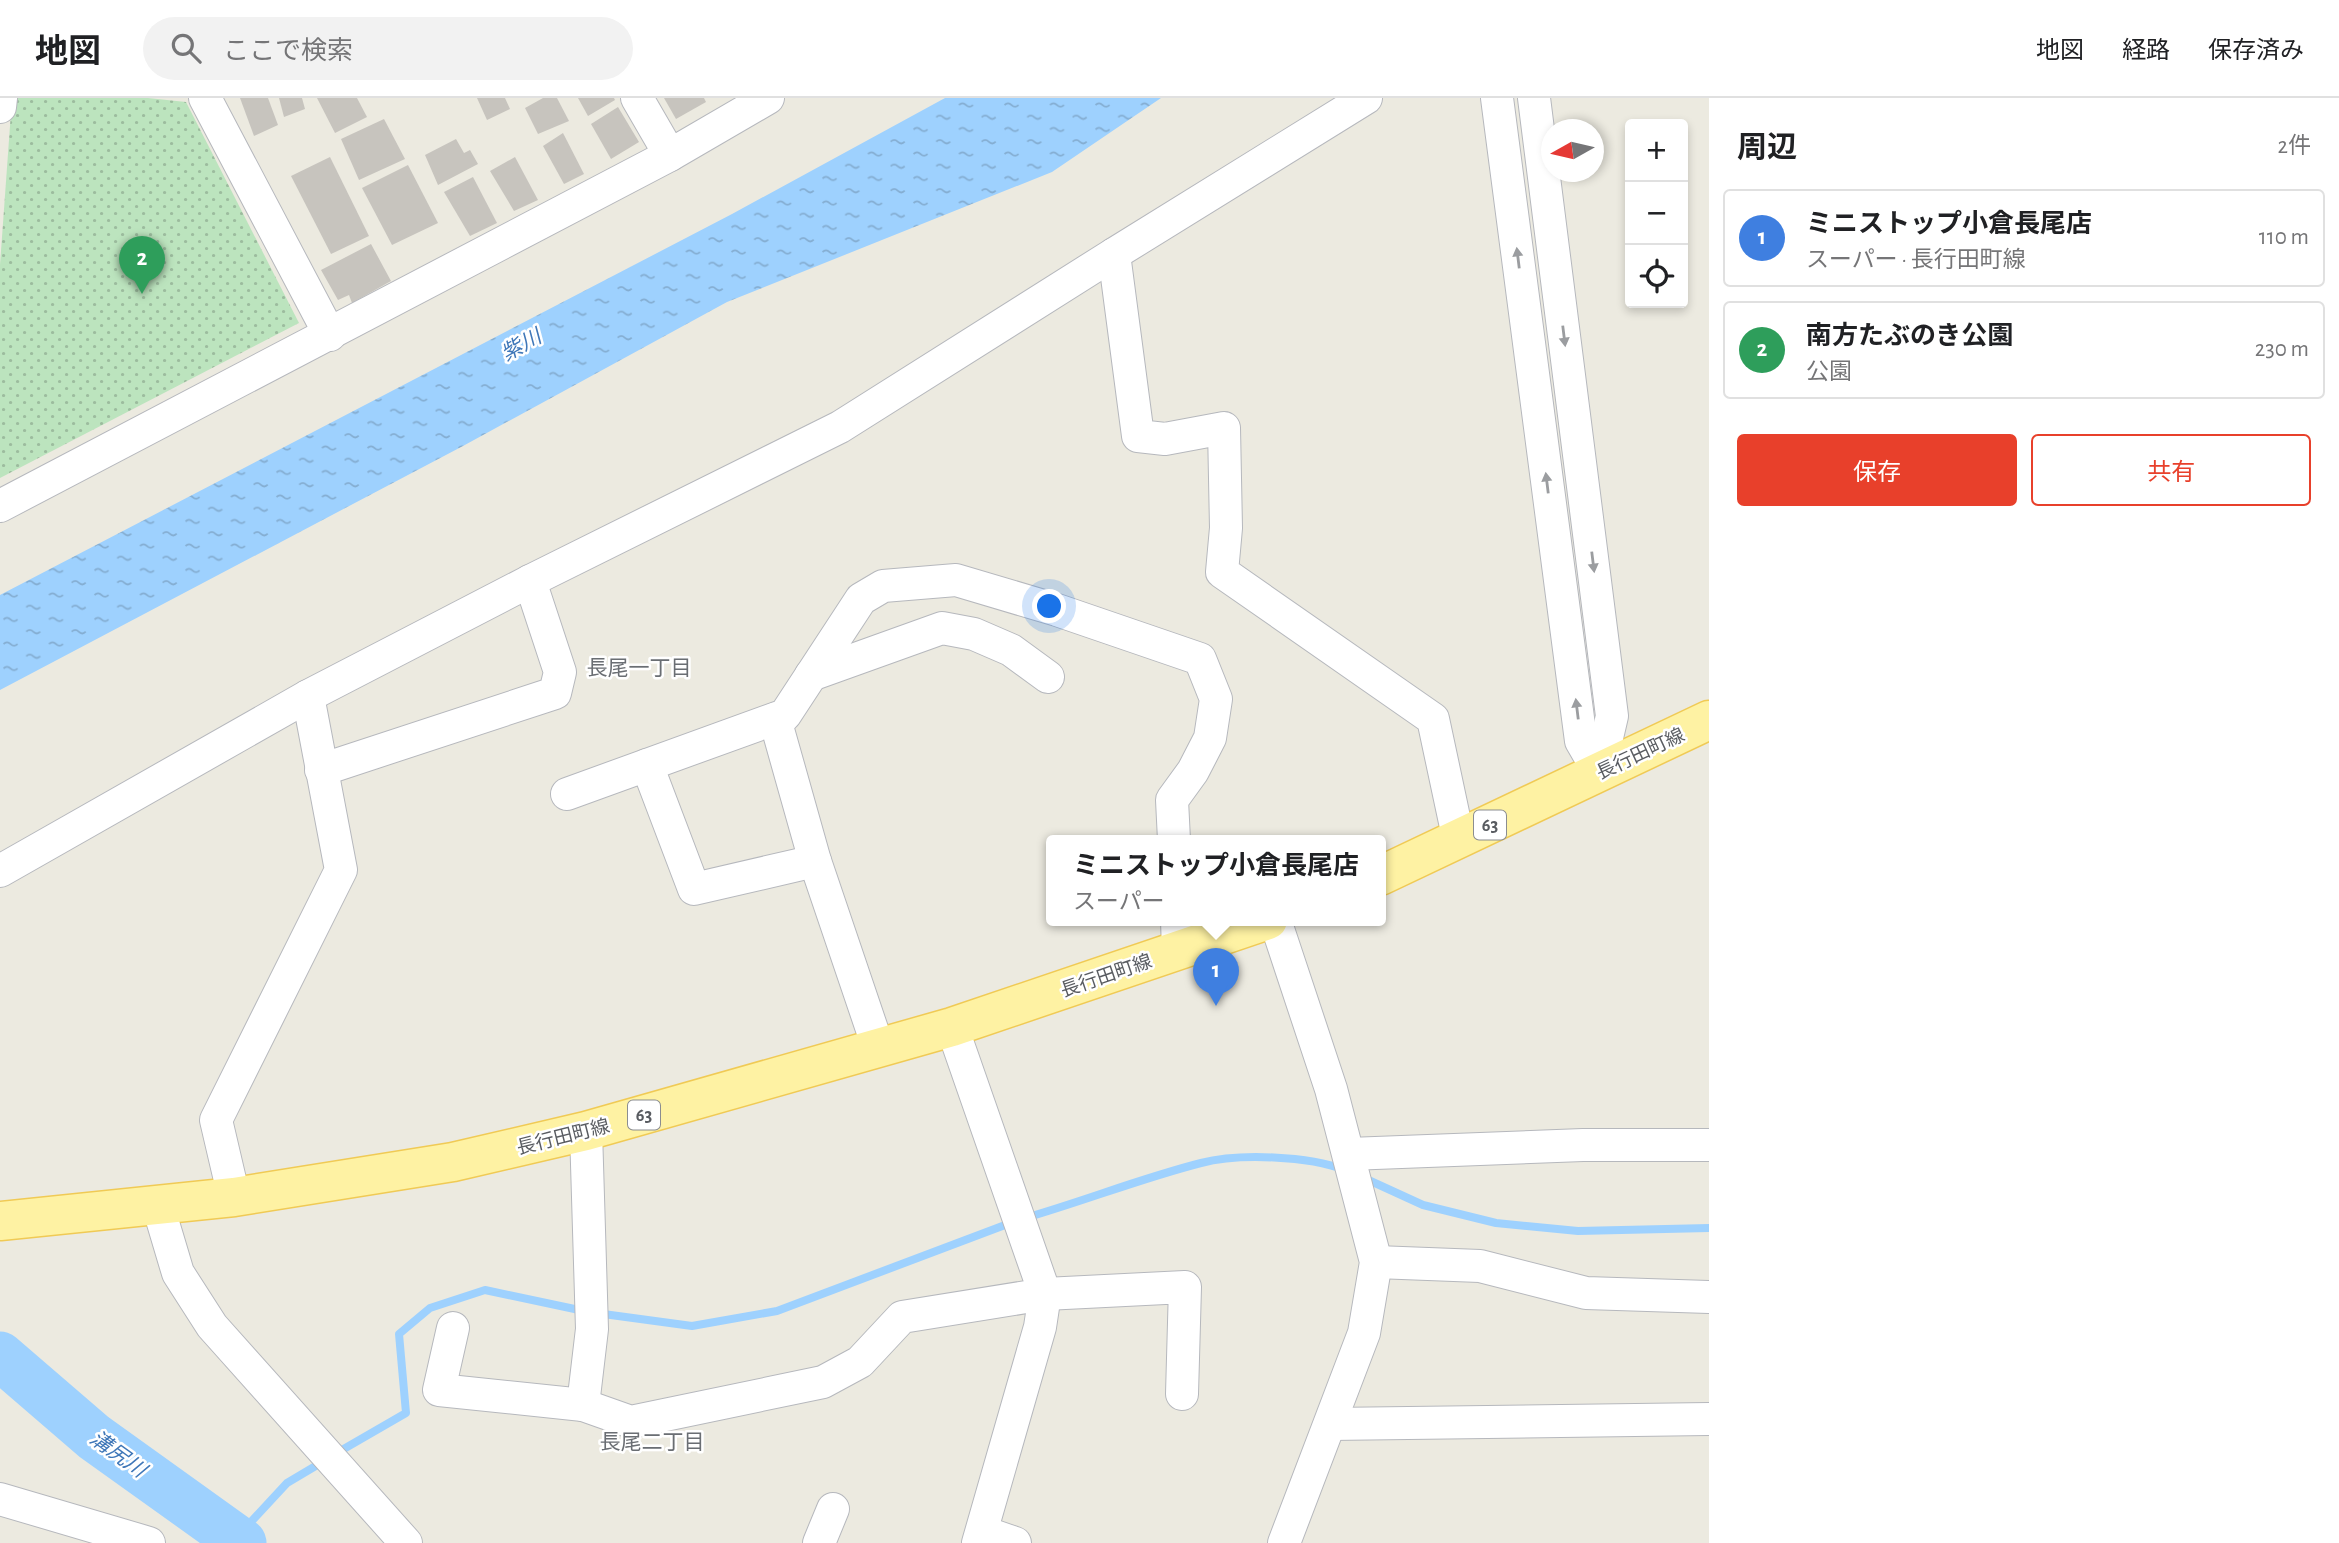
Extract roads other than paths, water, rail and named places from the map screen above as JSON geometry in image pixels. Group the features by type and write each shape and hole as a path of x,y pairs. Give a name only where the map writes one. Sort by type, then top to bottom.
{"main road":[{"name":"長行田町線","path":"1386,874 1709,720"},
{"name":"長行田町線","path":"0,1221 234,1197 453,1162 586,1131 952,1027 1177,936 1234,926"}],"street":[{"path":"0,107 1,98"},
{"path":"205,98 330,335"},
{"path":"637,98 670,155"},
{"path":"0,506 670,155 768,98"},
{"path":"0,872 308,696 530,580 840,427 1366,98"},
{"path":"1497,98 1581,741 1599,772"},
{"path":"1534,98 1612,716 1599,772"},
{"path":"1114,254 1138,436 1166,439 1224,428 1226,528 1222,572 1433,719 1459,841"},
{"path":"321,770 555,693 560,672 530,580"},
{"path":"567,794 785,715 861,599 883,586 956,580 1057,610 1200,659 1216,699 1210,738 1193,771 1172,800 1174,835"},
{"path":"811,675 942,628 974,634 1011,650 1048,677"},
{"path":"234,1197 216,1120 341,870 308,696"},
{"path":"775,719 815,861 878,1047"},
{"path":"647,765 694,889 815,861"},
{"path":"1277,926 1349,1154 1376,1262 1364,1333 1284,1543"},
{"path":"952,1027 1045,1294 1040,1327 981,1538 1015,1543"},
{"path":"583,1405 592,1329 586,1131"},
{"path":"1349,1154 1583,1145 1709,1145"},
{"path":"158,1206 178,1273 212,1326 406,1543"},
{"path":"1376,1262 1480,1266 1586,1293 1709,1297"},
{"path":"453,1328 439,1390 583,1405 631,1422 823,1382 860,1362 902,1317 1045,1294 1185,1287 1182,1394"},
{"path":"1330,1424 1709,1419"},
{"path":"0,1499 149,1543"},
{"path":"819,1543 833,1509"}],"water":[{"name":"紫川","path":"945,98 1161,98 1052,172 727,302 463,446 0,690 0,595 732,214"}],"waterway":[{"path":"1025,1218 1217,1160 1254,1157 1294,1159 1345,1170"},
{"path":"1364,1178 1423,1205 1496,1223 1578,1231 1709,1228"},
{"path":"596,1313 692,1326 777,1311 1013,1222"},
{"path":"335,1454 406,1413 399,1334 430,1308 485,1290 584,1311"},
{"name":"溝尻川","path":"0,1356 94,1437 242,1543"},
{"path":"236,1538 287,1483 324,1461"}],"place":[{"name":"南方たぶのき公園","path":"142,294"},
{"name":"ミニストップ小倉長尾店","path":"1216,1006"}],"district":[{"name":"長尾一丁目","path":"639,668"},
{"name":"長尾二丁目","path":"652,1442"}]}
